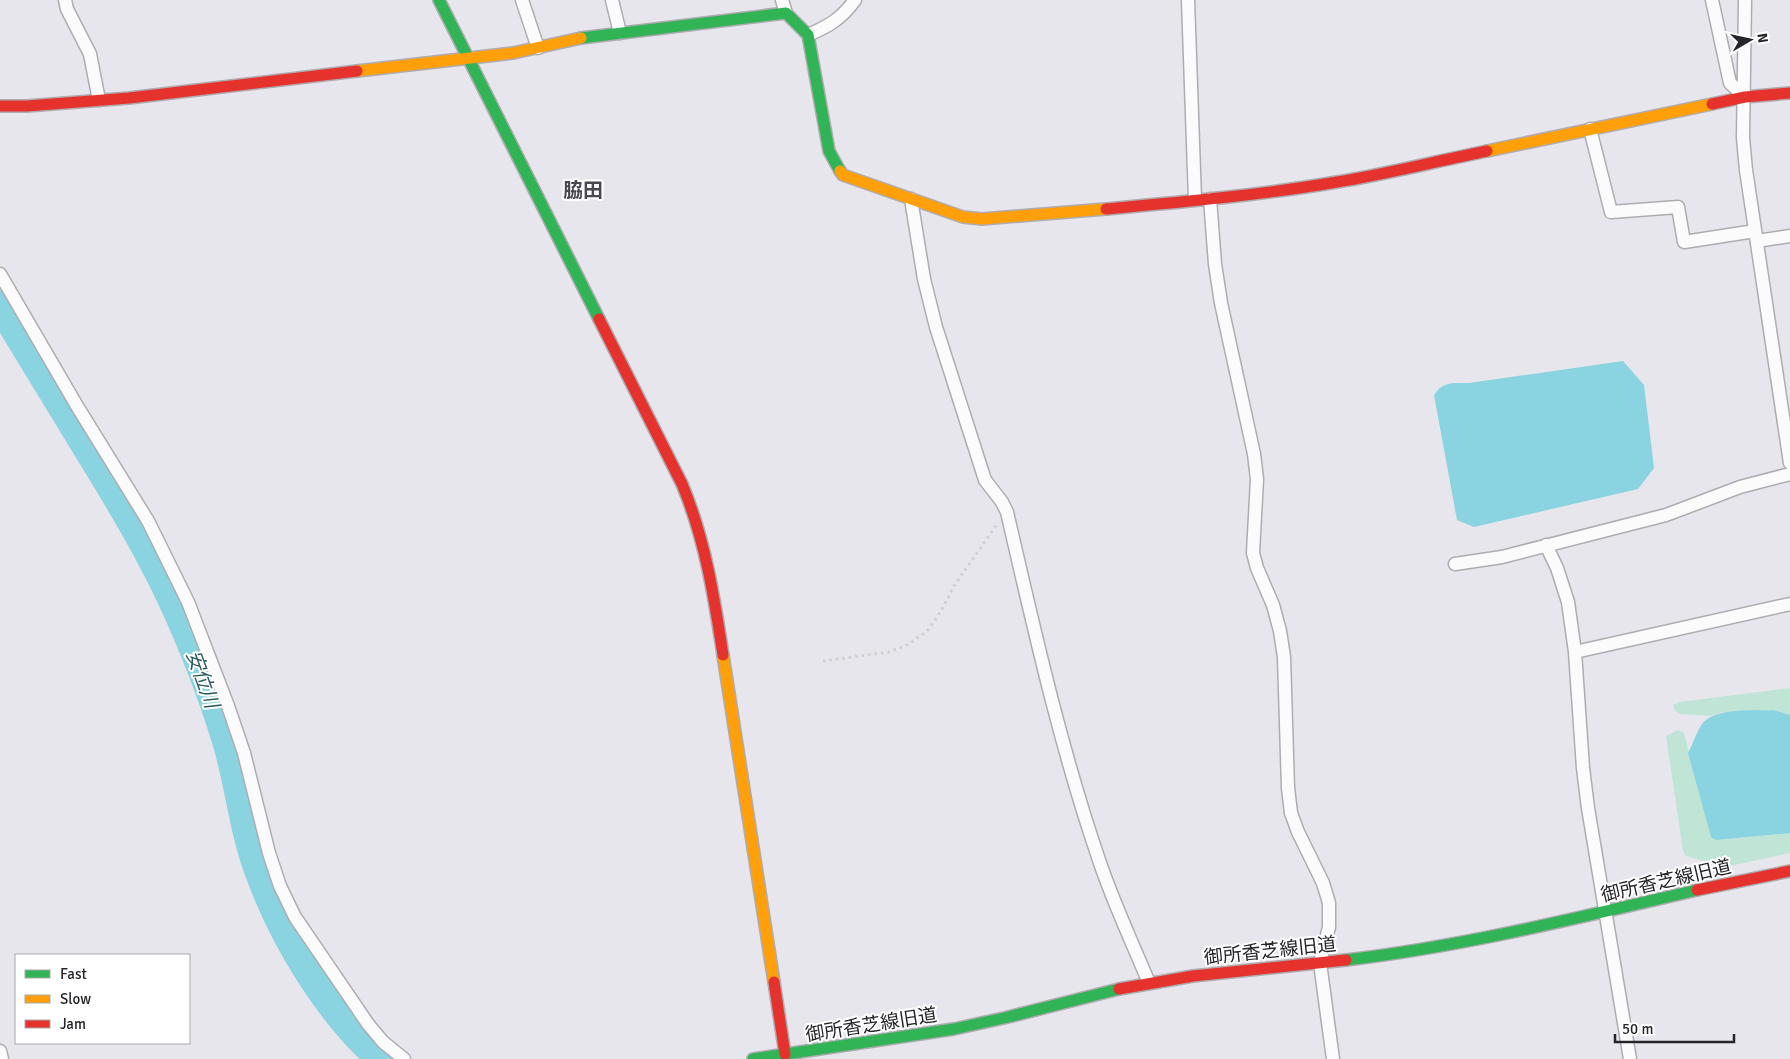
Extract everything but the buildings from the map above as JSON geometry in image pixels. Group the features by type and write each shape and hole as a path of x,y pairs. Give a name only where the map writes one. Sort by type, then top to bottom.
{"street":[{"path":"65,0 67,9 90,54 99,100"},
{"path":"439,0 678,475 696,518 706,553 713,590 785,1054"},
{"path":"522,0 538,48"},
{"path":"612,0 620,33"},
{"path":"782,0 786,13 808,36 829,152 844,175 963,217 982,218 1195,200 1287,190 1339,182 1745,97 1790,93"},
{"path":"808,36 830,25 845,14 855,0"},
{"path":"1188,0 1195,200"},
{"path":"1712,0 1730,83 1745,97"},
{"path":"1745,0 1743,138 1756,236 1787,421 1790,463"},
{"path":"0,106 27,106 99,100 513,53 583,38 786,13"},
{"path":"1590,129 1611,212 1678,207 1684,242 1756,236 1790,236"},
{"path":"1210,198 1215,264 1221,303 1258,479 1254,553 1257,568 1273,604 1284,657 1288,788 1291,813 1298,832 1323,883 1329,903 1329,927 1320,963 1333,1059"},
{"path":"911,199 924,279 936,327 985,480 1002,502 1007,512 1042,664 1067,759 1099,861 1149,982"},
{"path":"0,274 77,406 148,521 184,593 232,716 244,753 269,854 280,886 295,917 368,1024 383,1042 404,1059"},
{"path":"1455,564 1502,557 1666,515 1740,486 1790,474"},
{"path":"1546,545 1557,568 1568,602 1575,652 1583,768 1604,913 1630,1059"},
{"path":"1575,652 1790,604"},
{"name":"御所香芝線旧道","path":"753,1059 887,1041 949,1030 1149,982 1434,948 1604,913 1790,871"},
{"path":"0,1051 2,1059"}],"path":[{"path":"823,661 889,652 909,644 928,630 942,611 954,586 996,524 1007,512"}],"green space":[{"path":"1790,688 1790,715 1774,710 1723,712 1711,716 1680,714 1675,711 1673,705 1679,702"},
{"path":"1678,730 1684,733 1711,837 1716,840 1790,833 1790,853 1725,867 1686,856 1683,851 1666,736"}],"water":[{"path":"1623,361 1644,385 1654,468 1638,489 1474,527 1457,520 1434,395 1437,390 1449,384 1469,383"},
{"path":"1774,710 1790,715 1790,833 1716,840 1711,837 1688,753 1702,724 1716,715 1735,711"}],"waterway":[{"name":"安位川","path":"0,305 125,510 180,617 218,713 228,746 255,858 270,899 282,924 295,949 326,998 362,1041 381,1059"}],"traffic: fast":[{"path":"439,0 599,319"},
{"path":"581,38 786,13 808,35 829,151 840,171"},
{"path":"1346,960 1479,939 1697,890"},
{"path":"753,1059 954,1029 1119,989"}],"traffic: slow":[{"path":"357,71 513,53 581,38"},
{"path":"1487,151 1712,104"},
{"path":"840,171 843,175 963,217 982,219 1106,209"},
{"path":"723,655 774,982"}],"traffic: jam":[{"path":"0,106 27,106 129,98 357,71"},
{"path":"1712,104 1745,97 1790,93"},
{"path":"1106,209 1222,198 1308,187 1487,151"},
{"path":"599,319 682,484 690,505 708,568 723,655"},
{"path":"1697,890 1790,871"},
{"path":"1119,989 1193,976 1346,960"},
{"path":"774,982 785,1054"}],"district":[{"name":"脇田","path":"583,190"}]}
